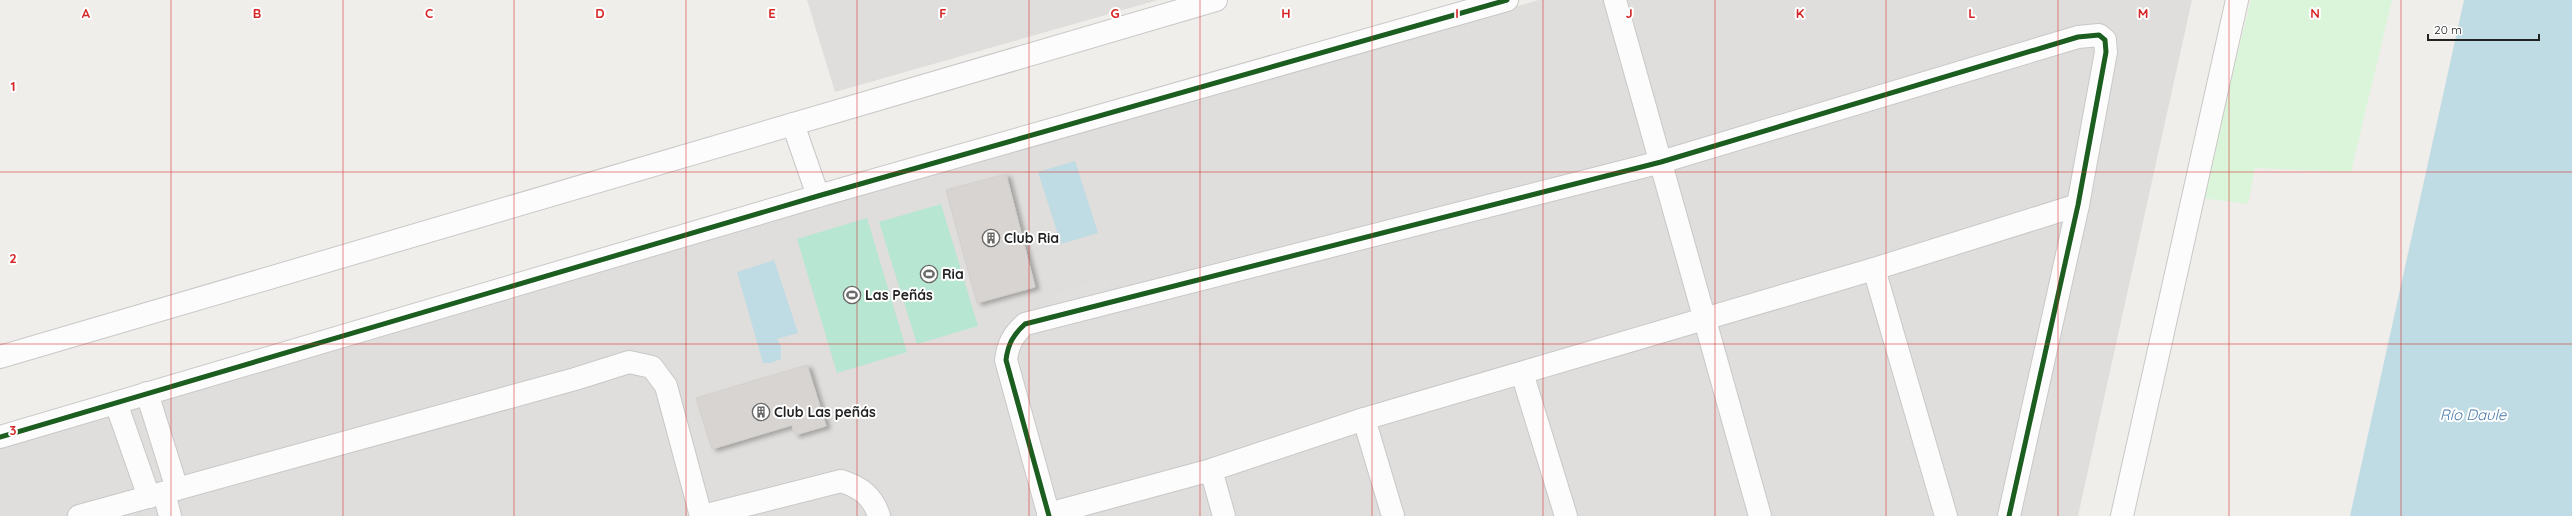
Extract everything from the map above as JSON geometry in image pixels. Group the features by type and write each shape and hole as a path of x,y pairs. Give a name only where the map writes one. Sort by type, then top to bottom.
{"street":[{"path":"0,357 1216,0"},
{"path":"0,437 818,196 1507,0"},
{"path":"1616,0 1704,320 1760,516"},
{"path":"2122,516 2237,0"},
{"path":"2009,516 2078,205 2106,52 2105,40 2099,35 2078,36 1661,162 1025,324 1015,333 1008,347 1006,360 1049,515 1211,470 1364,419 1704,320 1874,269 2078,205"},
{"path":"793,124 818,196"},
{"path":"1874,269 1946,516"},
{"path":"80,516 629,362 652,367 666,386 702,516 841,481 859,487 875,504 879,516"},
{"path":"1522,373 1566,516"},
{"path":"147,393 163,493 170,516"},
{"path":"116,403 163,493"},
{"path":"1364,419 1393,516"},
{"path":"1211,470 1224,516"}],"shaded area":[{"path":"807,0 1158,0 835,92"},
{"path":"1539,0 2192,0 2078,516 0,516 0,443"},
{"path":"1107,277 1116,302 1059,321 1051,296"}],"green space":[{"path":"2251,0 2392,0 2351,172 2255,168 2248,204 2201,198"},
{"name":"Ria","path":"941,204 978,326 917,344 879,222"},
{"name":"Las Peñás","path":"867,218 907,352 837,373 797,239"}],"water":[{"name":"Río Daule","path":"2464,0 2572,0 2572,516 2350,516"},
{"path":"1075,161 1098,233 1061,244 1038,172"},
{"path":"774,260 798,333 777,339 781,346 781,359 771,363 763,363 737,272"}],"building":[{"name":"Club Ria","path":"1006,174 1035,287 977,303 946,190"},
{"name":"Club Las peñás","path":"807,365 826,426 795,435 792,425 712,449 696,398"}],"cycle path":[{"path":"0,437 818,196 1507,0"},
{"path":"1049,516 1006,360 1008,349 1012,340 1025,324 1661,162 2078,37 2099,35 2105,40 2106,52 2078,205 2009,516"}],"place":[{"name":"Club Ria","path":"991,238"},
{"name":"Ria","path":"929,274"},
{"name":"Las Peñás","path":"852,295"},
{"name":"Club Las peñás","path":"761,412"}]}
